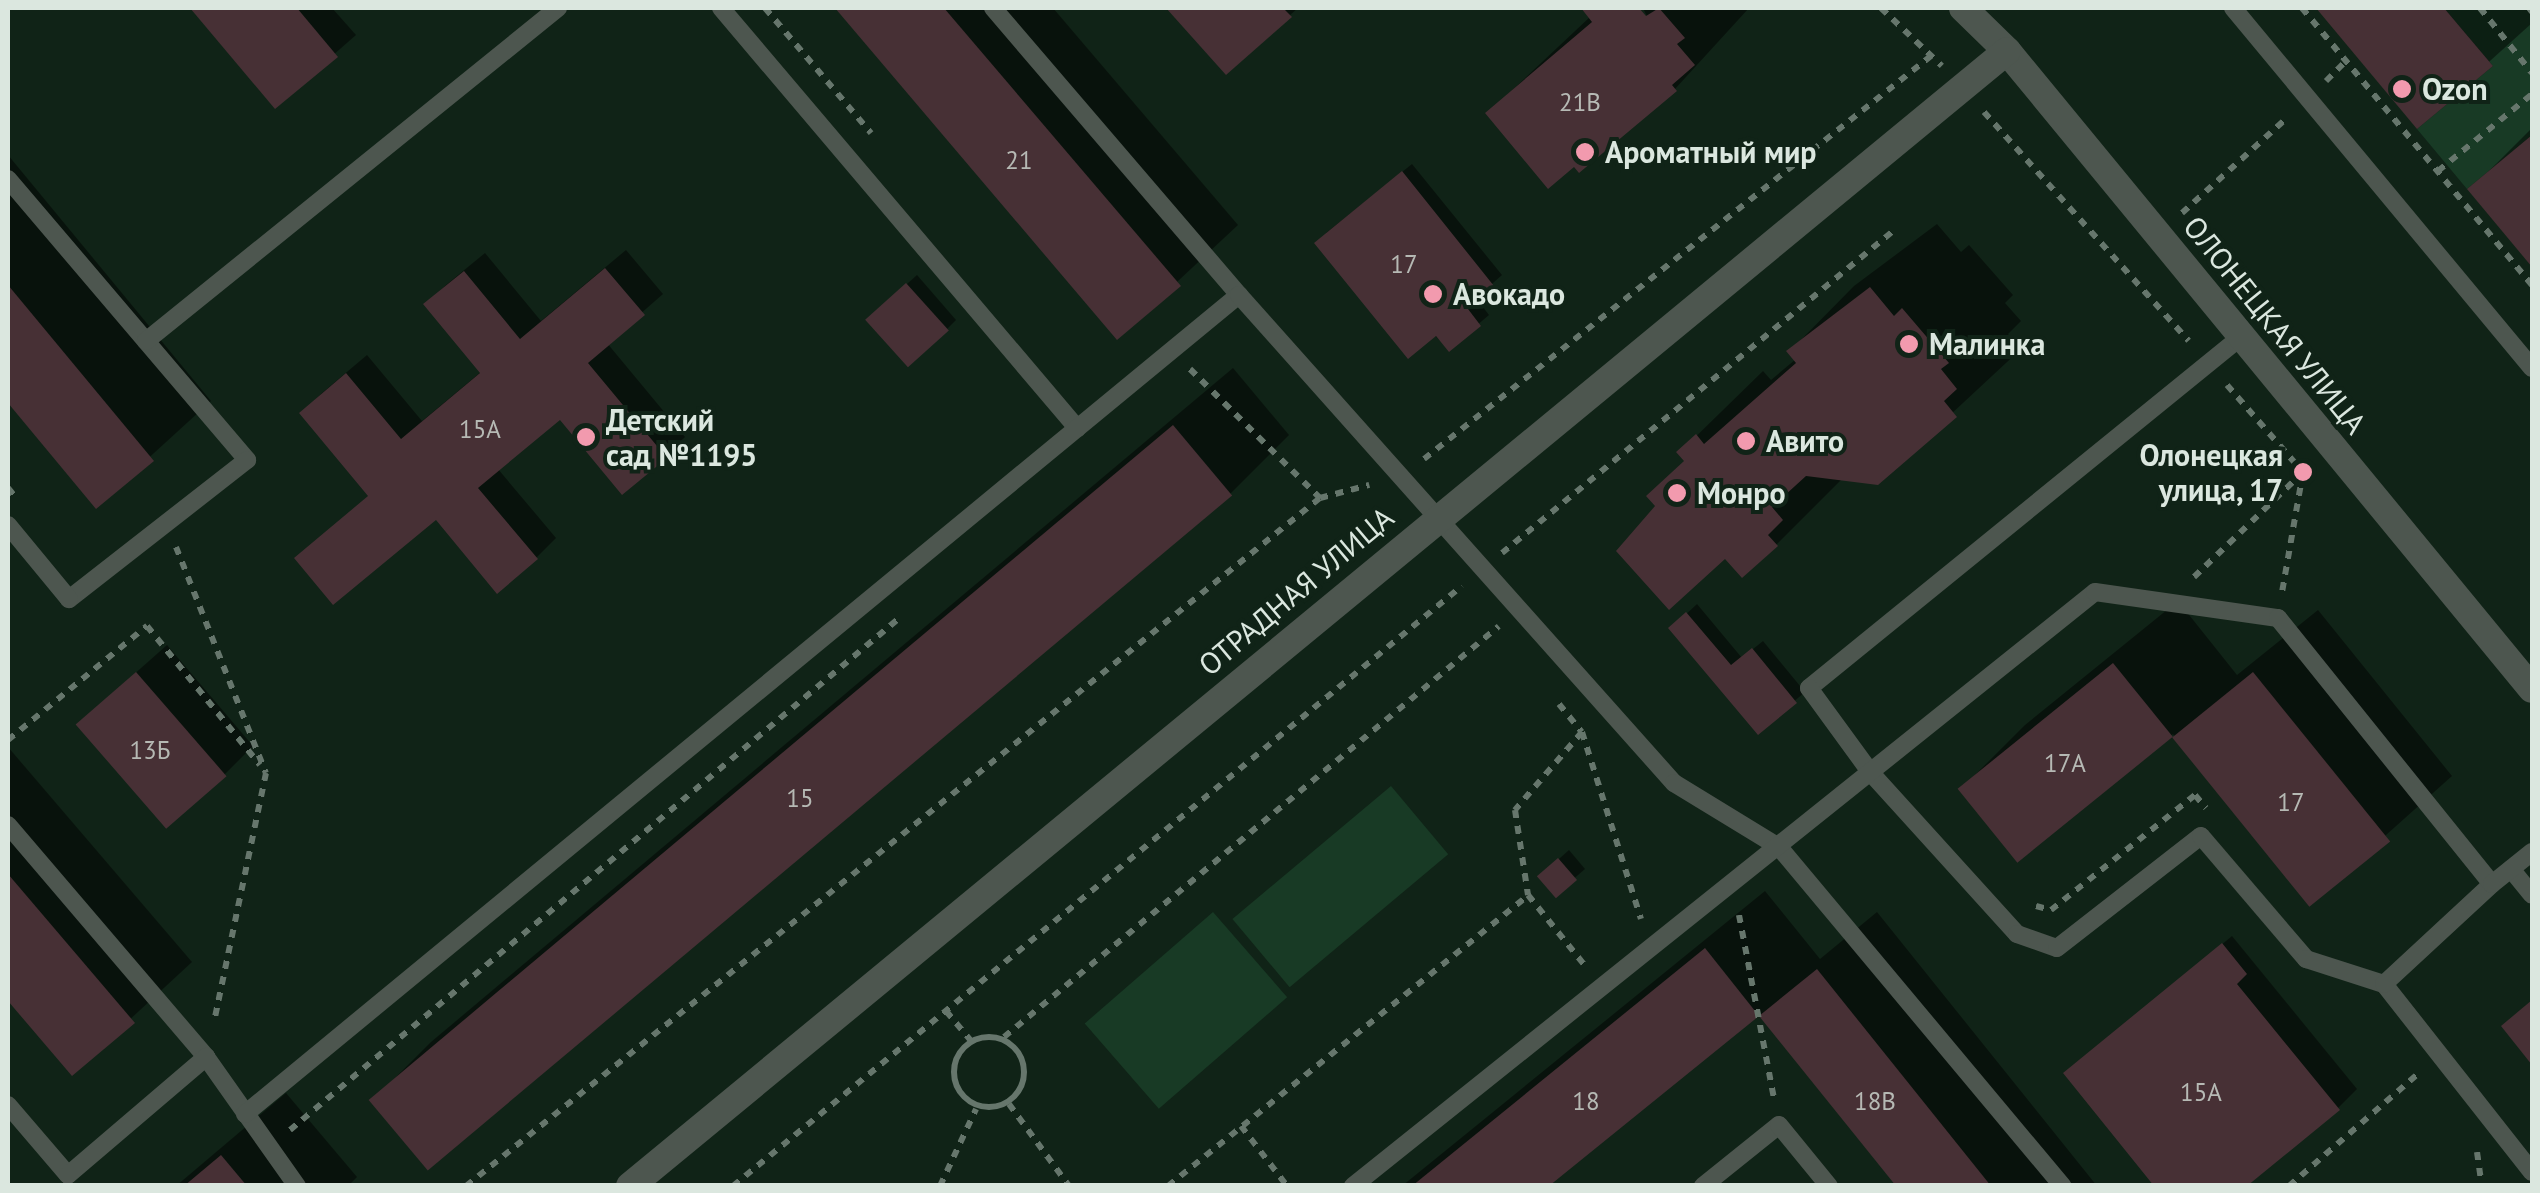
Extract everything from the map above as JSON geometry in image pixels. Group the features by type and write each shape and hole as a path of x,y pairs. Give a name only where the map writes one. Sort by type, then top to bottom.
{"street":[{"name":"ОЛОНЕЦКАЯ УЛИЦА","path":"1962,8 2008,50 2532,689"},
{"name":"ОТРАДНАЯ УЛИЦА","path":"630,1186 1438,516 2008,50"}],"lane":[{"path":"146,341 558,8"},
{"path":"721,8 1076,428"},
{"path":"993,8 1239,294 1674,783 1779,847 2062,1186"},
{"path":"2233,8 2532,368"},
{"path":"8,179 246,460 69,598 8,525"},
{"path":"246,1114 1239,294"},
{"path":"2242,336 1808,688 1871,773 2016,934 2057,948 2202,836 2306,959 2384,984 2532,1172"},
{"path":"1353,1186 2095,592 2278,618 2492,884"},
{"path":"8,825 206,1057 297,1186"},
{"path":"2384,984 2532,852"},
{"path":"2512,869 2532,895"},
{"path":"8,1105 68,1175 206,1057"},
{"path":"1704,1186 1779,1125 1829,1186"}],"path":[{"path":"1881,8 1932,55 2303,472"},
{"path":"2302,8 2532,285"},
{"path":"2480,8 2532,72"},
{"path":"466,1186 1320,498 1403,476 1932,55"},
{"path":"2158,234 2346,60"},
{"path":"2438,171 2532,94"},
{"path":"733,1186 1892,232"},
{"path":"1171,350 1320,498"},
{"path":"1177,384 1192,371"},
{"path":"2168,602 2303,472"},
{"path":"2278,618 2303,472"},
{"path":"167,522 266,772 206,1057"},
{"path":"976,1109 962,1095 954,1064 972,1041 1004,1036 1521,609"},
{"path":"268,1150 904,614"},
{"path":"8,740 147,626 266,772"},
{"path":"1498,626 1510,642"},
{"path":"1546,687 1582,732 1651,949"},
{"path":"1582,732 1515,810 1528,895 1602,988"},
{"path":"1733,883 1779,1125"},
{"path":"1168,1186 1528,895"},
{"path":"946,1011 972,1041"},
{"path":"976,1109 1008,1104 1022,1081 1022,1054 1004,1036"},
{"path":"2288,1186 2440,1054"},
{"path":"1008,1104 1069,1186"},
{"path":"940,1186 976,1109"},
{"path":"1241,1126 1286,1186"}],"green space":[{"path":"2444,8 2532,8 2532,135 2467,189 2417,129 2493,66"},
{"path":"1391,786 1448,854 1290,987 1232,919"},
{"path":"1213,912 1287,997 1159,1109 1085,1024"}],"building":[{"path":"190,8 297,8 338,57 275,109"},
{"path":"835,8 944,8 1181,286 1117,340"},
{"path":"1166,8 1283,8 1292,17 1226,75"},
{"path":"1581,8 1639,8 1646,16 1659,8 1685,38 1677,44 1695,65 1672,85 1677,91 1579,173 1574,167 1548,189 1485,113 1592,22"},
{"path":"2316,8 2444,8 2493,66 2417,129"},
{"path":"2532,135 2532,267 2467,189"},
{"path":"1402,171 1494,286 1468,309 1481,326 1449,352 1436,336 1408,359 1314,243"},
{"path":"605,268 645,315 588,363 667,458 622,495 560,420 478,488 538,559 497,594 436,520 333,605 294,558 368,496 299,413 346,373 401,439 480,373 423,304 464,271 520,339"},
{"path":"906,283 949,331 908,367 865,320"},
{"path":"8,285 154,461 96,509 8,403"},
{"path":"1870,287 1894,316 1902,308 1949,363 1941,369 1957,389 1944,401 1957,417 1878,485 1806,476 1772,507 1783,520 1768,535 1778,546 1742,578 1725,559 1669,610 1616,551 1655,506 1646,496 1684,461 1676,452 1696,434 1704,444 1796,363 1786,351"},
{"path":"1173,425 1232,495 428,1170 369,1100"},
{"path":"1686,612 1731,665 1752,648 1797,703 1758,735 1668,628"},
{"path":"2113,663 2173,737 2017,863 1958,789"},
{"path":"136,672 227,776 166,829 76,724"},
{"path":"2253,672 2390,841 2309,907 2172,737"},
{"path":"1558,858 1577,880 1556,898 1537,876"},
{"path":"8,874 135,1023 72,1076 8,1001"},
{"path":"2222,943 2247,974 2237,984 2340,1110 2247,1186 2154,1186 2063,1073"},
{"path":"1705,948 1759,1016 1549,1186 1412,1186"},
{"path":"1817,969 1991,1186 1896,1186 1759,1016"},
{"path":"2532,1000 2532,1065 2501,1026"},
{"path":"221,1155 247,1186 184,1186"}],"place":[{"name":"Ozon","path":"2402,89"},
{"name":"Ароматный мир","path":"1585,152"},
{"name":"Авокадо","path":"1433,294"},
{"name":"Малинка","path":"1909,344"},
{"name":"Детский сад №1195","path":"586,437"},
{"name":"Авито","path":"1746,441"},
{"name":"Олонецкая улица, 17","path":"2303,472"},
{"name":"Монро","path":"1677,493"}]}
